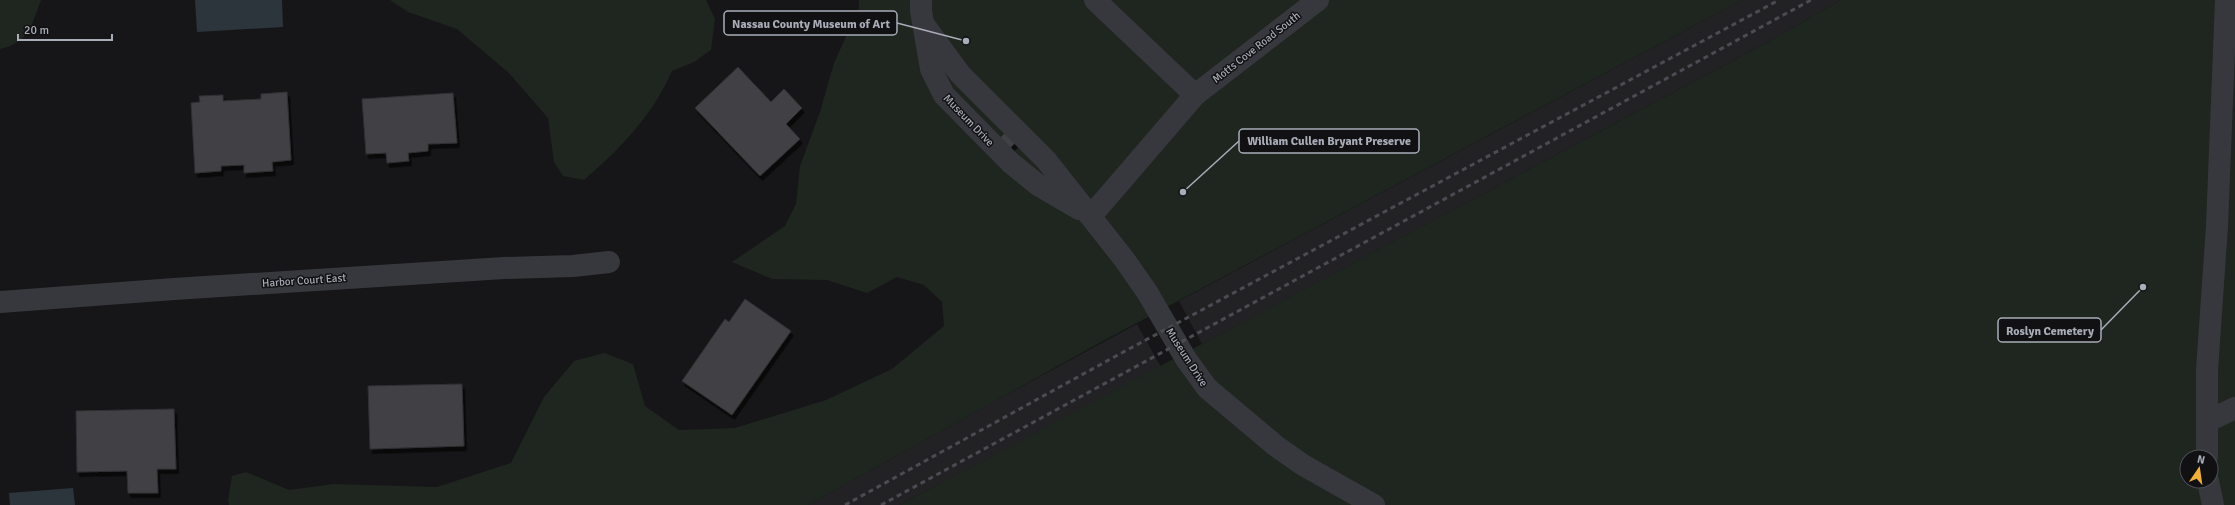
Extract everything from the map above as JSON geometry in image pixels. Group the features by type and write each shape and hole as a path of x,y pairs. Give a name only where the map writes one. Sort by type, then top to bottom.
{"street":[{"name":"Museum Drive","path":"921,0 925,26 960,74 1046,160 1091,216 1138,278 1186,359 1207,388 1276,446 1303,465 1374,505"},
{"path":"1091,216 1195,96 1095,0"},
{"name":"Motts Cove Road South","path":"1195,96 1318,0"},
{"path":"2207,449 2207,370 2217,226 2226,0"},
{"name":"Harbor Court East","path":"0,302 228,285 504,268 573,266 608,262"},
{"path":"2208,420 2235,408"},
{"path":"2210,489 2213,505"}],"shaded area":[{"path":"0,0 41,0 32,25 24,37 10,46 0,49"},
{"path":"195,0 282,0 283,27 197,32"},
{"path":"390,0 706,0 715,19 711,50 694,62 672,71 655,102 634,131 584,180 563,176 554,162 548,118 509,73 457,29 408,12"},
{"path":"859,0 1742,0 1103,341 808,505 229,505 228,500 232,476 246,472 289,490 334,484 437,487 511,463 544,397 574,361 604,353 633,364 645,406 679,430 735,428 826,400 892,369 944,326 942,302 924,285 897,277 867,293 827,280 772,279 732,262 785,226 796,204 800,166 820,112 834,63 859,8"},
{"path":"1742,0 1841,0 1764,44 1202,344 1179,301"},
{"path":"1841,0 2235,0 2235,505 900,505 1764,44"},
{"path":"1137,324 1161,367 900,505 808,505 1004,396"},
{"path":"73,488 75,505 10,505 9,493"}],"building":[{"path":"738,67 771,102 784,89 802,108 786,124 800,139 760,176 695,108"},
{"path":"287,92 291,160 272,162 273,171 244,173 244,165 221,166 221,171 195,173 191,103 200,102 199,96 223,95 223,101 261,99 261,94"},
{"path":"453,93 457,143 428,144 428,151 408,153 409,161 387,163 386,153 366,154 362,99"},
{"path":"1007,131 1017,141 1007,151 997,141"},
{"path":"745,299 791,331 732,415 682,381 725,319 729,322"},
{"path":"462,384 464,446 370,449 368,386"},
{"path":"174,409 176,469 157,469 158,493 128,493 127,471 77,472 76,411"}],"railway":[{"path":"845,505 1116,356 1779,0"},
{"path":"881,505 1811,0"}],"place":[{"name":"Nassau County Museum of Art","path":"966,41"},
{"name":"William Cullen Bryant Preserve","path":"1183,192"},
{"name":"Roslyn Cemetery","path":"2143,287"}]}
